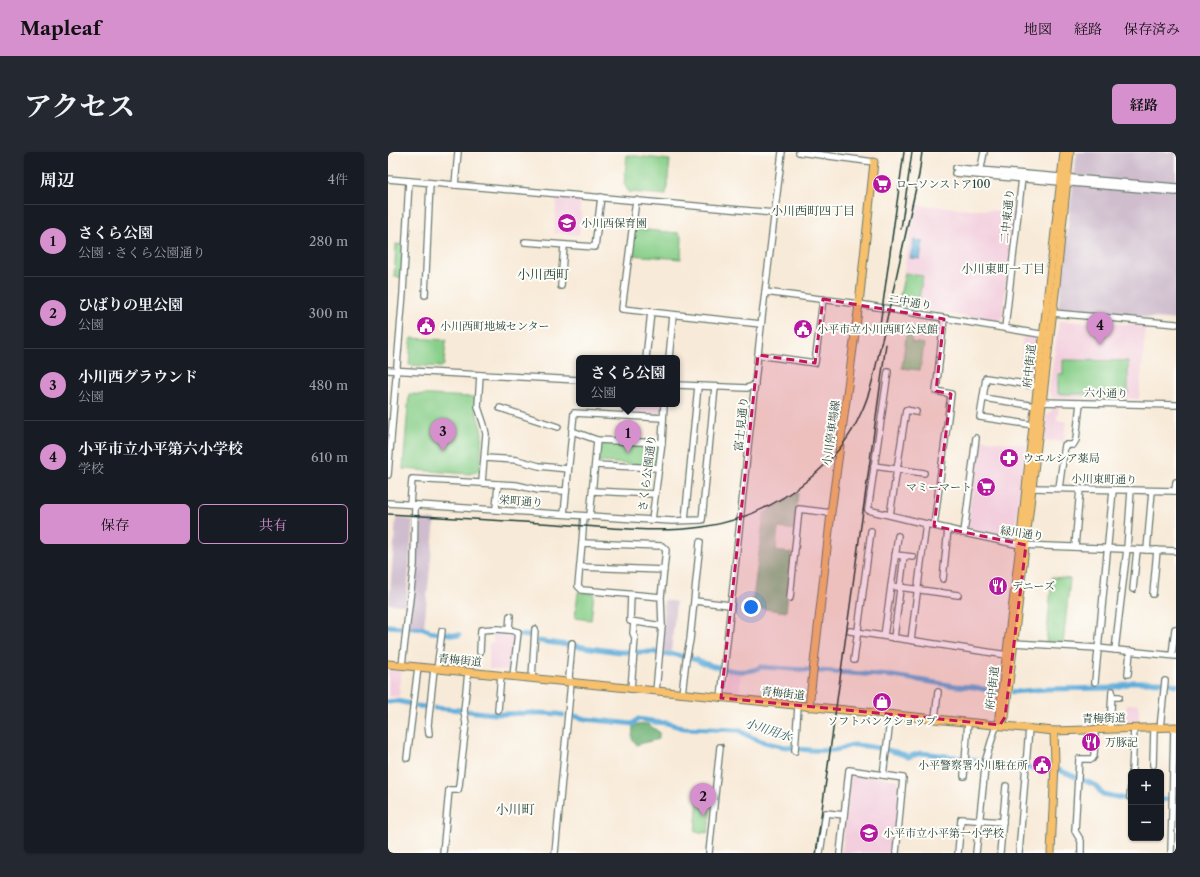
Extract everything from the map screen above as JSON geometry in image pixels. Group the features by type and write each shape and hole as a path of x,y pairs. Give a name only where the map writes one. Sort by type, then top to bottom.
{"main road":[{"name":"府中街道","path":"1000,725 999,716 1007,655 1032,488 1038,386 1047,335 1053,313 1064,179 1064,152"},
{"name":"府中街道","path":"1000,725 1005,716 1014,643 1034,425 1047,335 1064,179 1070,152"},
{"name":"小川停車場線","path":"809,707 831,513 859,304 874,162"},
{"name":"青梅街道","path":"388,664 1054,731 1175,727"},
{"path":"1051,853 1055,763 1054,731"}],"street":[{"path":"455,185 458,152"},
{"name":"富士見通り","path":"721,698 761,324 782,152"},
{"path":"799,152 838,154 874,162"},
{"path":"980,172 984,152"},
{"path":"956,170 1176,187"},
{"path":"980,172 1022,178 1064,179 1176,192"},
{"name":"二中東通り","path":"1005,328 1022,178"},
{"path":"388,180 775,213"},
{"path":"388,475 404,291 409,181"},
{"path":"425,295 430,183"},
{"path":"525,242 595,247 601,197"},
{"path":"636,200 622,309 761,324"},
{"path":"561,286 564,245"},
{"name":"二中通り","path":"765,292 859,304 1047,335"},
{"path":"758,355 815,363 823,299"},
{"path":"646,355 651,312"},
{"path":"1053,313 1176,324"},
{"path":"669,355 673,315"},
{"path":"934,526 951,394 936,391 944,319"},
{"path":"388,370 576,380"},
{"path":"888,372 874,466 924,473"},
{"path":"480,375 478,401 486,434 482,482"},
{"path":"1034,425 980,417 986,378 1038,386"},
{"path":"680,385 747,388 755,385"},
{"path":"685,520 698,386"},
{"name":"栄町通り","path":"388,503 672,521 702,520 715,387"},
{"name":"六小通り","path":"983,398 1038,403 1176,405"},
{"path":"1059,488 1065,445 1073,445 1076,440 1080,403"},
{"name":"さくら公園通り","path":"654,520 655,494 662,443 664,407"},
{"path":"500,408 558,427"},
{"path":"890,515 906,410 916,412"},
{"path":"564,514 574,413 663,418"},
{"path":"572,431 597,440 662,443"},
{"path":"964,533 976,438"},
{"path":"597,440 593,491 582,543 578,586 582,590 661,597"},
{"path":"485,458 517,460 539,466 568,469"},
{"path":"595,465 659,468"},
{"name":"緑川通り","path":"874,466 868,510 964,533 1023,545 1176,551"},
{"path":"402,665 414,565 412,479 482,482 516,485 538,490 566,491"},
{"path":"1176,482 1176,491"},
{"path":"496,510 498,484"},
{"name":"小川東町通り","path":"1032,488 1176,491"},
{"path":"1075,547 1080,489"},
{"path":"1095,682 1113,490"},
{"path":"1115,650 1127,549 1131,490"},
{"path":"593,491 655,494"},
{"path":"1147,550 1152,491"},
{"path":"790,598 799,509 831,513"},
{"path":"911,640 926,524"},
{"path":"943,579 948,529"},
{"path":"854,660 871,531"},
{"path":"884,636 898,536"},
{"path":"682,694 690,640 700,542"},
{"path":"582,543 662,546 666,550 661,597 662,626 656,691"},
{"path":"1133,589 1137,550"},
{"path":"1153,594 1157,550"},
{"path":"895,555 913,557"},
{"path":"894,638 904,556"},
{"path":"580,567 664,570"},
{"path":"891,586 958,595"},
{"path":"631,595 630,621 662,626"},
{"path":"694,601 730,605"},
{"path":"509,629 510,616"},
{"path":"632,689 635,653 635,638 633,633 634,622"},
{"path":"480,652 481,630 498,628 518,632 513,676"},
{"path":"532,678 535,629"},
{"path":"1014,643 1097,648 1174,656 1175,629"},
{"path":"850,631 1007,655"},
{"path":"429,734 428,725 441,633"},
{"path":"554,853 572,645"},
{"path":"1128,674 1130,652"},
{"path":"408,758 418,667"},
{"path":"443,853 449,790 458,790 459,786 466,724 464,711 468,672"},
{"path":"498,710 501,675"},
{"path":"1153,765 1164,683"},
{"path":"935,718 938,692"},
{"path":"1110,729 1112,694 1119,697"},
{"path":"795,749 798,706"},
{"path":"883,775 891,714"},
{"path":"964,776 968,722"},
{"path":"976,853 986,759 995,729 1000,725"},
{"path":"1170,853 1175,727"},
{"path":"1019,853 1029,728"},
{"path":"1132,769 1134,728"},
{"path":"1081,853 1081,840 1075,831 1079,759 1092,759 1094,756 1095,729"},
{"path":"709,853 720,746"},
{"path":"840,853 849,770 903,778 896,853"},
{"path":"1000,853 1006,786"},
{"path":"820,853 826,813 844,815"},
{"path":"958,853 961,819 1003,822"}],"highlighted area":[{"path":"823,299 944,319 936,391 951,394 934,526 1026,545 1005,717 1000,725 721,698 758,355 815,363"}],"shaded area":[{"path":"1077,152 1176,152 1176,320 1058,309"},
{"name":"小川西保育園","path":"557,197 581,199 579,235 554,233"},
{"path":"916,205 1014,212 1002,322 897,306"},
{"path":"1059,321 1146,325 1139,399 1053,398 1049,391"},
{"path":"1023,334 1039,337 1035,371 1020,369"},
{"path":"1053,406 1059,406 1057,420 1066,422 1064,442 1043,440 1046,416 1052,410"},
{"path":"629,407 662,407 661,413 659,415 628,413"},
{"path":"979,439 1026,445 1014,541 977,533 967,529"},
{"path":"396,518 413,520 406,605 389,604"},
{"path":"418,518 435,520 424,627 409,625 415,571"},
{"path":"664,600 676,602 671,652 663,652"},
{"path":"493,633 507,633 516,635 513,669 510,671 489,669 489,643 493,643"},
{"path":"388,668 402,670 399,697 388,696"},
{"path":"727,671 741,672 739,695 726,694 724,691"},
{"path":"1139,704 1139,722 1126,723 1127,705"},
{"name":"小平市立小平第一小学校","path":"850,773 898,780 900,783 893,853 842,853"}],"green space":[{"path":"627,155 670,160 666,195 629,192 624,184"},
{"path":"635,229 679,233 682,238 681,259 631,255"},
{"path":"396,244 405,245 403,277 394,277"},
{"path":"905,273 923,276 917,308 898,305"},
{"path":"907,329 912,330 911,342 924,344 920,370 902,368"},
{"path":"411,338 446,340 444,365 441,367 409,365"},
{"path":"1063,360 1128,361 1128,394 1058,394 1058,374 1063,374"},
{"path":"409,394 475,397 476,411 482,433 480,471 469,474 403,469"},
{"path":"599,443 658,445 658,464 656,466 600,462 597,460"},
{"path":"798,493 794,530 778,528 776,551 792,553 786,612 752,607 764,513"},
{"path":"1052,577 1070,579 1063,644 1046,643"},
{"path":"578,592 594,593 591,620 575,618"},
{"path":"648,724 659,732 659,739 636,745 632,739 633,725"},
{"path":"698,799 712,800 708,833 695,832"}],"water":[{"path":"914,240 923,241 920,259 910,258"}],"waterway":[{"path":"388,626 427,629 431,632 459,635"},
{"path":"485,633 502,631"},
{"path":"520,635 530,636"},
{"path":"539,641 620,652 655,652 662,655 673,654 730,670 747,671 761,667 893,676 956,686 974,687 996,692"},
{"path":"1013,692 1046,689 1111,688 1132,682 1161,682 1176,685"},
{"name":"小川用水","path":"388,702 397,701 411,704"},
{"name":"小川用水","path":"417,706 427,707"},
{"name":"小川用水","path":"435,708 461,710"},
{"name":"小川用水","path":"468,711 493,714 538,713 563,715"},
{"name":"小川用水","path":"570,715 586,719 633,724 638,719 667,723 683,728 739,730 748,736 771,744 798,749 834,750 851,745 859,745 873,747 908,757 921,753 983,761"},
{"name":"小川用水","path":"1012,767 1050,769"},
{"name":"小川用水","path":"1059,770 1095,785 1102,794 1128,799"},
{"name":"小川用水","path":"1164,800 1176,798"}],"railway":[{"path":"879,332 904,152"},
{"path":"901,229 912,152"},
{"path":"388,514 657,530 719,524 750,515 779,500 809,479 825,465 846,441 857,423 865,404 887,319 919,175 922,152"},
{"path":"816,853 886,344"}],"place":[{"name":"ローソンストア100","path":"882,184"},
{"name":"小川西保育園","path":"567,223"},
{"name":"小川西町地域センター","path":"426,326"},
{"name":"小平市立小川西町公民館","path":"803,329"},
{"name":"小平市立小平第六小学校","path":"1100,345"},
{"name":"小川西グラウンド","path":"443,451"},
{"name":"さくら公園","path":"628,453"},
{"name":"ウエルシア薬局","path":"1009,458"},
{"name":"マミーマート","path":"986,487"},
{"name":"デニーズ","path":"998,586"},
{"name":"ソフトバンクショップ","path":"882,702"},
{"name":"万豚記","path":"1091,742"},
{"name":"小平警察署小川駐在所","path":"1042,765"},
{"name":"ひばりの里公園","path":"703,816"},
{"name":"小平市立小平第一小学校","path":"869,833"}],"district":[{"name":"小川西町四丁目","path":"813,211"},
{"name":"小川東町一丁目","path":"1003,269"},
{"name":"小川西町","path":"543,274"},
{"name":"小川町","path":"515,809"}]}
